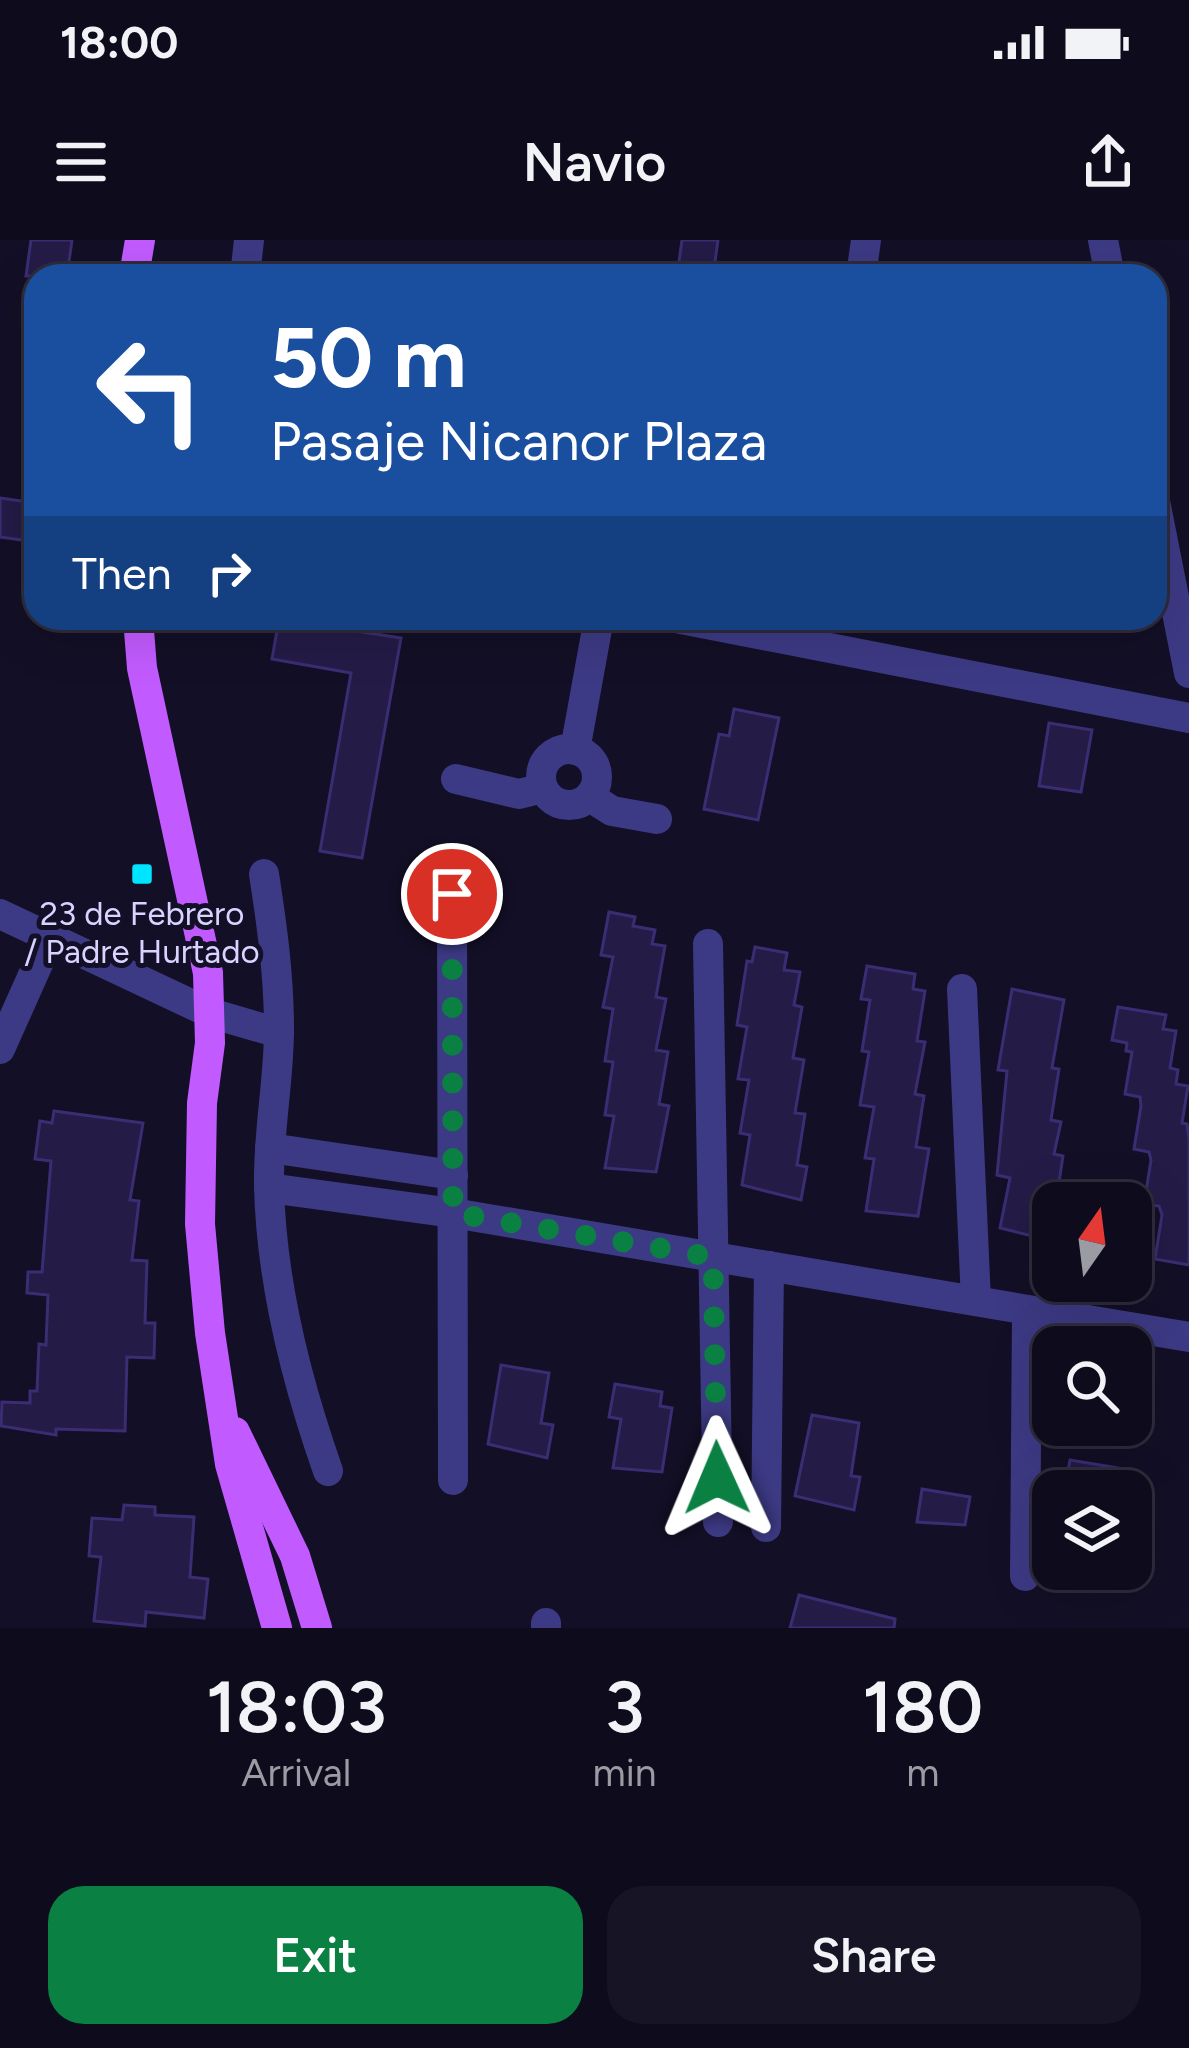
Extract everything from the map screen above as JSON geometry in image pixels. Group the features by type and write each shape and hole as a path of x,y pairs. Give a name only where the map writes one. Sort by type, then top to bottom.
{"main road":[{"path":"139,630 142,668 200,934 210,1012 200,1224 219,1387 230,1464 277,1628"},
{"path":"219,1387 295,1556 317,1628"}],"street":[{"path":"1167,562 1189,673"},
{"path":"575,750 597,630"},
{"path":"738,630 1189,718"},
{"path":"543,788 545,763 558,752 575,750 596,769 590,796"},
{"path":"456,779 519,794 543,788"},
{"path":"543,788 562,804 590,796"},
{"path":"590,796 612,811 657,819"},
{"path":"264,874 277,955 279,1033 269,1188 301,1395 328,1471"},
{"path":"452,894 453,1480"},
{"path":"0,914 210,1012 279,1033"},
{"path":"0,1049 50,937"},
{"path":"708,944 718,1522"},
{"path":"962,989 976,1301"},
{"path":"270,1148 453,1175"},
{"path":"269,1188 453,1213 1189,1337"},
{"path":"766,1526 769,1266"},
{"path":"1025,1576 1028,1310"}],"building":[{"path":"31,240 72,240 69,264 28,264"},
{"path":"682,240 718,240 715,264 679,264"},
{"path":"0,498 24,501 24,540 0,537"},
{"path":"277,630 350,630 401,638 362,858 320,851 351,673 272,659"},
{"path":"734,709 779,718 758,820 704,809 719,734 729,736"},
{"path":"1049,723 1092,730 1081,792 1039,786"},
{"path":"609,912 635,917 633,926 655,930 652,944 665,946 656,997 666,999 656,1050 668,1052 659,1104 669,1106 656,1172 605,1168 614,1116 605,1115 613,1062 605,1061 613,1009 603,1007 613,957 601,955"},
{"path":"755,947 787,953 784,970 800,972 794,1005 802,1007 793,1058 804,1060 795,1113 805,1114 797,1165 807,1167 801,1200 742,1185 750,1135 740,1133 749,1080 738,1079 747,1027 737,1025 747,961 752,962"},
{"path":"867,966 915,974 913,989 925,991 917,1041 925,1042 915,1094 924,1096 916,1147 929,1149 918,1216 866,1211 874,1159 865,1158 874,1107 860,1105 869,1052 862,1051 870,1000 861,999"},
{"path":"1012,989 1064,1000 1052,1068 1059,1069 1051,1120 1061,1122 1054,1154 1063,1156 1059,1182 1032,1182 1032,1236 1000,1228 1010,1178 997,1175 1007,1071 998,1070"},
{"path":"1118,1007 1166,1015 1163,1029 1176,1031 1170,1068 1178,1070 1176,1084 1188,1086 1182,1123 1187,1124 1189,1139 1189,1265 1155,1259 1162,1215 1159,1206 1152,1205 1149,1152 1134,1149 1141,1106 1140,1097 1125,1094 1132,1052 1126,1051 1127,1043 1112,1040"},
{"path":"54,1111 143,1123 130,1200 139,1201 132,1260 147,1261 145,1323 155,1323 154,1358 127,1357 125,1431 56,1429 56,1435 1,1426 2,1402 30,1403 30,1391 37,1391 39,1344 46,1345 48,1295 27,1293 28,1272 42,1272 51,1161 35,1159 40,1121 52,1123"},
{"path":"501,1365 549,1373 541,1423 553,1425 547,1458 488,1444"},
{"path":"615,1384 662,1392 660,1406 672,1408 662,1472 613,1468 621,1419 609,1417"},
{"path":"812,1415 859,1423 851,1476 860,1477 854,1510 795,1496"},
{"path":"1070,1460 1118,1468 1118,1470 1068,1470"},
{"path":"922,1489 970,1497 965,1525 917,1522"},
{"path":"124,1505 155,1507 155,1515 194,1517 190,1577 208,1579 204,1618 146,1612 145,1626 94,1621 101,1557 89,1556 92,1518 122,1520"},
{"path":"799,1595 895,1619 894,1628 790,1628"}],"place":[{"name":"23 de Febrero / Padre Hurtado","path":"142,874"}],"route":[{"path":"452,894 453,1213 713,1257 717,1478"}]}
